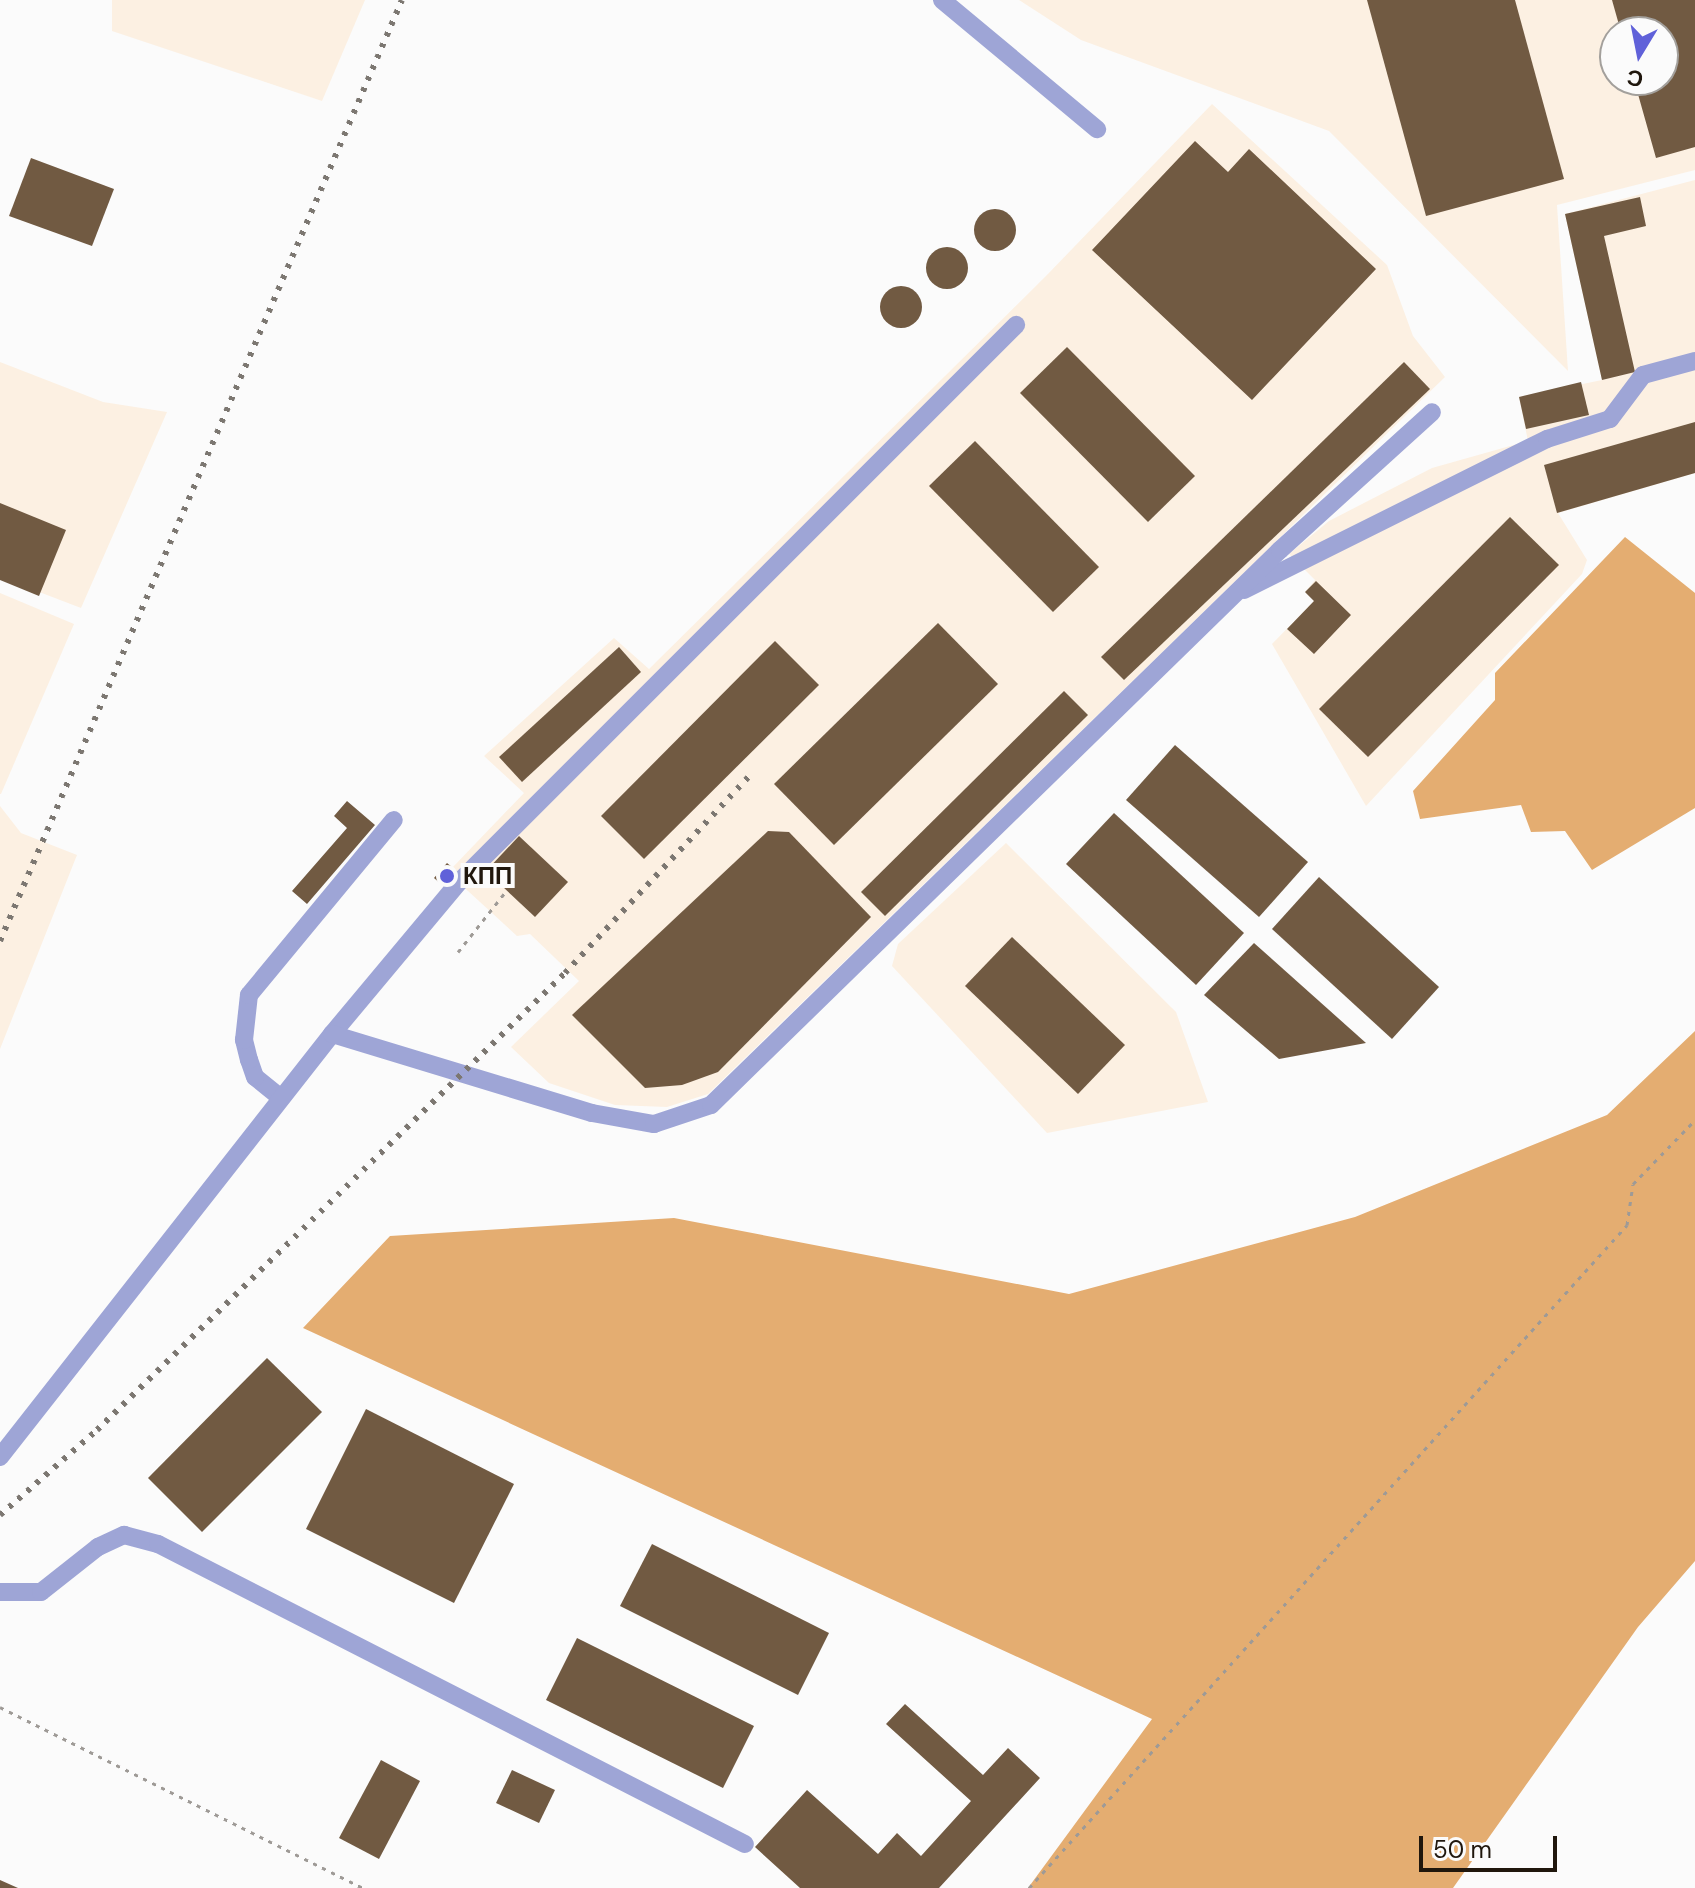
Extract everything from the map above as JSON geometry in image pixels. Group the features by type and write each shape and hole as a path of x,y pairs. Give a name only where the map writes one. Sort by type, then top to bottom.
{"lane":[{"path":"942,0 1097,129"},
{"path":"0,1457 332,1034 459,882 1016,325"},
{"path":"1234,594 1547,439 1610,419 1643,375 1695,361"},
{"path":"332,1034 592,1113 654,1124 711,1105 1234,594 1432,412"},
{"path":"281,1098 255,1077 249,1060 244,1028 249,995 394,820"},
{"path":"0,1592 41,1592 98,1547 124,1535 158,1544 745,1844"}],"path":[{"path":"458,952 507,890"},
{"path":"1029,1888 1627,1225 1633,1184 1695,1120"},
{"path":"0,1707 363,1888"}],"shaded area":[{"path":"112,0 365,0 322,101 112,31"},
{"path":"1019,0 1695,0 1695,170 1557,205 1568,371 1329,131 1081,40"},
{"path":"1212,104 1387,265 1413,336 1445,377 708,1094 667,1107 615,1105 549,1083 511,1047 579,981 530,934 517,936 456,880 447,889 434,878 447,863 453,867 524,793 484,756 614,638 649,669 1046,276"},
{"path":"1695,180 1695,473 1558,513 1587,560 1582,574 1366,806 1272,644 1314,601 1305,592 1315,580 1289,554 1329,521 1432,468 1528,441 1519,397 1602,380 1565,214"},
{"path":"0,362 103,402 167,412 81,608 0,577"},
{"path":"1625,537 1695,593 1695,808 1592,870 1565,831 1531,832 1521,805 1420,819 1413,791 1495,700 1495,673"},
{"path":"0,593 74,624 1,794 0,794"},
{"path":"0,806 21,833 77,855 0,1049"},
{"path":"1006,843 1176,1012 1208,1102 1047,1133 892,966 898,944"},
{"path":"1695,1031 1695,1561 1638,1627 1453,1888 1028,1888 1152,1719 303,1328 390,1236 674,1218 1069,1294 1355,1217 1607,1115"}],"building":[{"path":"1367,0 1515,0 1564,179 1426,216"},
{"path":"1612,0 1695,0 1695,147 1656,158 1639,96 1679,96 1679,16 1616,16"},
{"path":"1195,141 1228,172 1249,149 1376,269 1252,400 1092,250"},
{"path":"31,158 114,189 92,246 9,216"},
{"path":"1640,197 1646,226 1604,236 1635,372 1602,380 1565,214"},
{"path":"995,209 1010,215 1016,230 1010,245 995,251 980,245 974,230 980,215"},
{"path":"947,247 962,253 968,268 962,283 947,289 932,283 926,268 932,253"},
{"path":"901,286 916,292 922,307 916,322 901,328 886,322 880,307 886,292"},
{"path":"1067,347 1195,476 1148,522 1020,393"},
{"path":"1404,362 1430,389 1124,680 1101,657"},
{"path":"1581,382 1589,415 1526,429 1519,397"},
{"path":"1695,422 1695,473 1557,513 1544,465"},
{"path":"975,441 1099,567 1053,612 929,486"},
{"path":"0,503 66,530 39,596 0,580"},
{"path":"1510,517 1559,565 1368,757 1319,709"},
{"path":"1316,581 1351,615 1314,654 1287,629 1314,601 1305,592"},
{"path":"938,623 998,684 834,845 774,784"},
{"path":"775,641 819,685 644,859 601,816"},
{"path":"619,647 641,672 522,782 499,757"},
{"path":"1064,691 1088,715 885,916 861,892"},
{"path":"1175,745 1308,862 1259,917 1126,800"},
{"path":"347,801 375,825 307,904 292,891 347,828 334,816"},
{"path":"1114,813 1244,933 1196,985 1066,864"},
{"path":"768,831 789,832 871,917 718,1072 682,1085 645,1088 572,1015"},
{"path":"519,836 568,882 535,917 486,871"},
{"name":"КПП","path":"447,863 460,874 447,889 434,878"},
{"path":"1319,877 1439,987 1392,1039 1272,929"},
{"path":"1012,937 1125,1045 1078,1094 965,986"},
{"path":"1254,943 1366,1043 1279,1059 1204,995"},
{"path":"267,1358 322,1412 202,1532 148,1478"},
{"path":"366,1409 514,1484 454,1603 306,1529"},
{"path":"652,1544 829,1633 798,1695 620,1606"},
{"path":"577,1638 754,1726 723,1788 546,1700"},
{"path":"905,1704 983,1775 1008,1748 1040,1778 939,1888 800,1888 755,1847 807,1790 878,1854 897,1833 921,1856 971,1801 886,1724"},
{"path":"381,1760 420,1781 379,1859 339,1838"},
{"path":"512,1770 555,1790 539,1823 496,1803"},
{"path":"0,1880 18,1888 0,1888"}],"railway":[{"path":"0,941 402,0"},
{"path":"0,1515 97,1430 565,973 751,774"}],"place":[{"name":"КПП","path":"447,876"}]}
